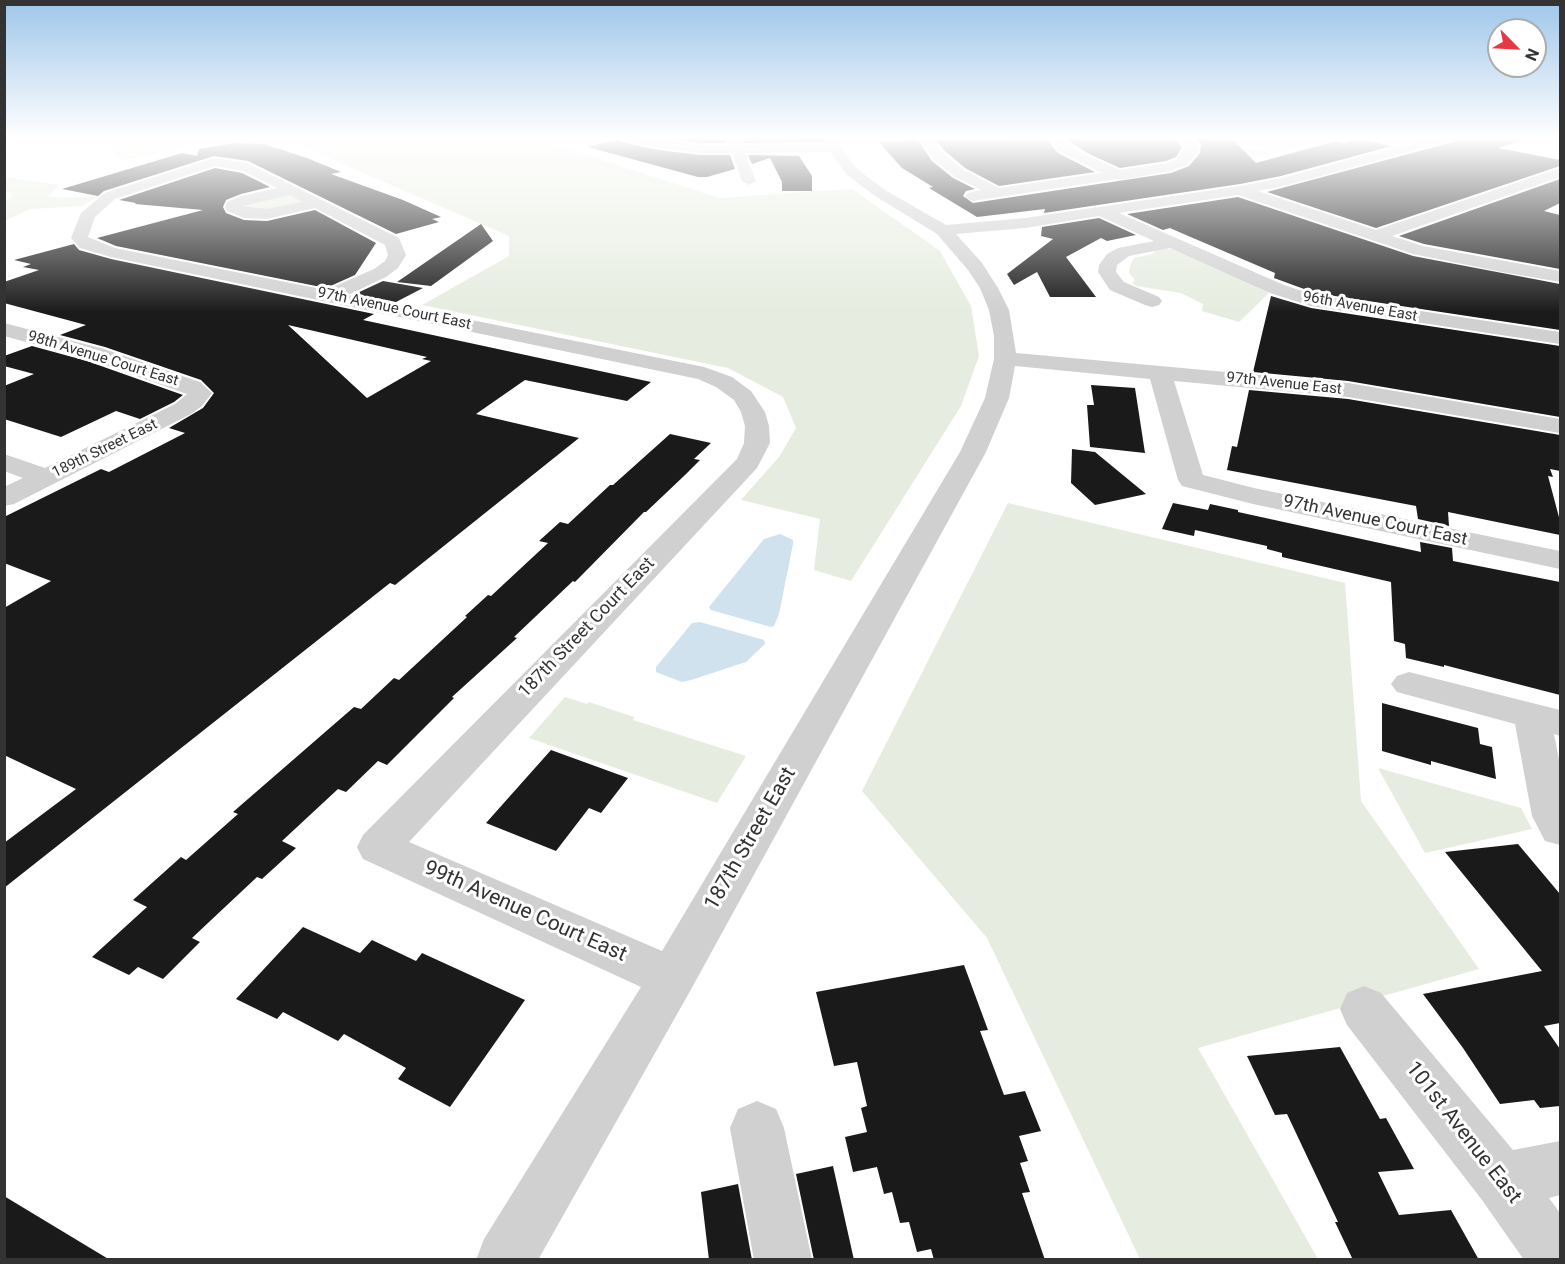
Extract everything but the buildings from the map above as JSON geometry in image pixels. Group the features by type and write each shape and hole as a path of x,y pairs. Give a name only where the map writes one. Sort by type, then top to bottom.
{"street":[{"name":"97th Avenue Court East","path":"114,196 97,205 87,216 79,238 86,244 111,252 704,374 724,382 743,396"},
{"path":"261,196 246,199 233,205 233,208 243,213 267,214 317,203"},
{"path":"304,196 393,242 397,255 392,264 381,273 330,296"},
{"name":"187th Street East","path":"504,1260 672,978 961,472 990,415 1005,359 1004,336 999,310 989,288 976,267 943,230 885,196"},
{"path":"1175,196 1180,198"},
{"path":"943,230 1025,223 1195,196"},
{"path":"1258,196 1375,236 1460,259 1560,276"},
{"path":"1375,236 1491,196"},
{"name":"96th Avenue East","path":"1102,212 1277,290 1311,300 1560,338"},
{"path":"1152,301 1117,286 1107,272 1108,265 1113,258 1124,252 1171,243"},
{"name":"98th Avenue Court East","path":"4,329 96,354 192,387 200,393"},
{"name":"97th Avenue East","path":"1005,359 1348,390 1560,426"},
{"name":"97th Avenue Court East","path":"1160,372 1191,480 1252,496 1560,560"},
{"name":"189th Street East","path":"4,498 183,410 200,393"},
{"name":"187th Street Court East","path":"378,847 748,462 757,443 757,426 753,412 743,396"},
{"path":"4,462 46,477"},
{"path":"1409,684 1546,719 1556,823"},
{"name":"99th Avenue Court East","path":"378,847 672,978"},
{"name":"101st Avenue East","path":"1364,1010 1502,1180 1559,1260"},
{"path":"757,1128 783,1260"},
{"path":"1502,1180 1560,1168"}],"shaded area":[{"path":"12,196 97,197 82,206 30,209 5,221 5,201 12,198"},
{"path":"275,196 291,196 299,199 301,203 270,210 240,207 241,204"},
{"path":"416,196 713,196 719,198 862,196 940,251 971,306 979,356 961,406 851,581 814,570 820,519 741,500 779,457 796,428 783,397 728,368 422,305 509,256 509,236"},
{"path":"1158,249 1184,252 1269,293 1239,322 1202,311 1203,304 1181,293 1136,286 1132,283 1135,280 1129,273 1134,258 1152,254"},
{"path":"1008,503 1345,583 1361,801 1479,969 1198,1048 1318,1259 1140,1259 987,938 862,791"},
{"path":"565,697 587,704 589,702 634,717 633,720 746,756 717,803 529,738"},
{"path":"1378,768 1521,808 1532,829 1425,853"}],"water":[{"path":"780,534 793,540 793,544 779,614 774,626 711,610 709,607 764,539"},
{"path":"700,622 764,640 765,644 746,662 691,680 682,682 656,672 656,667 692,623"}]}
